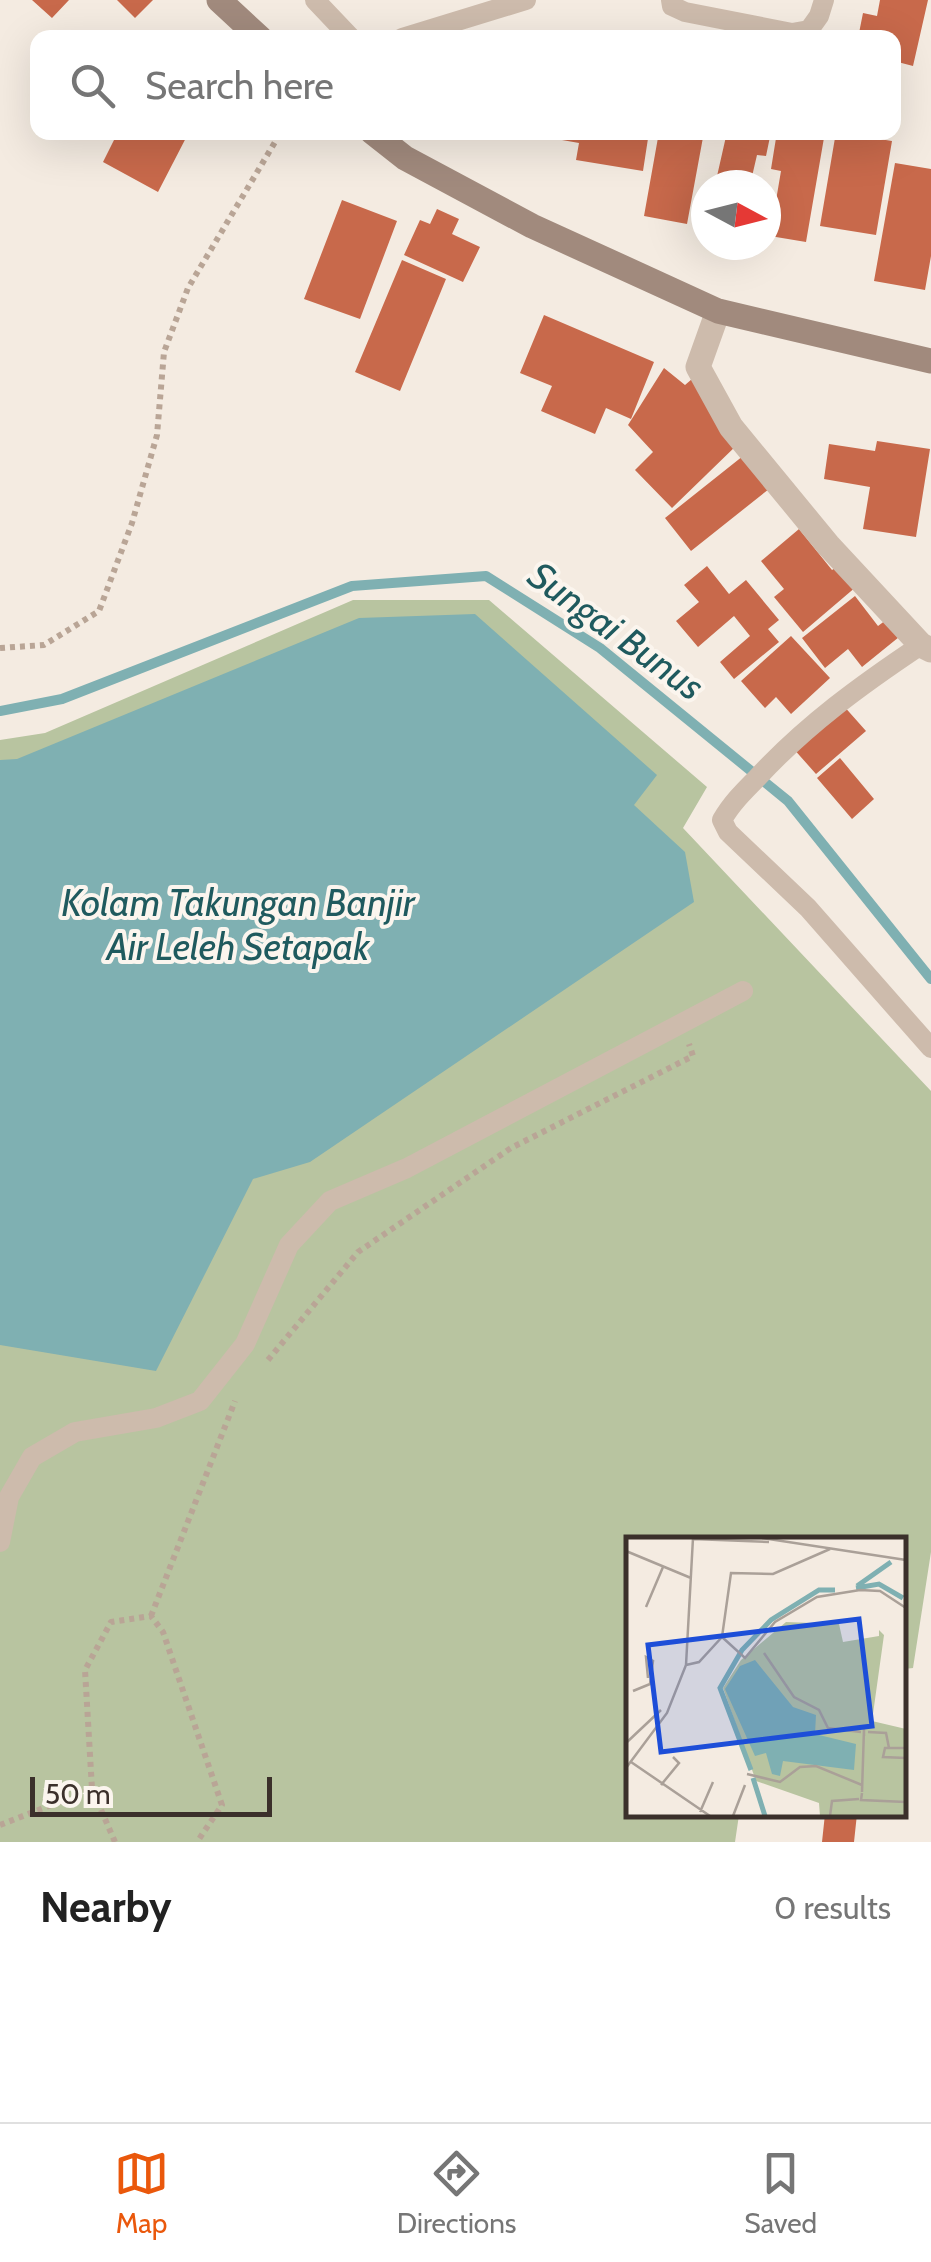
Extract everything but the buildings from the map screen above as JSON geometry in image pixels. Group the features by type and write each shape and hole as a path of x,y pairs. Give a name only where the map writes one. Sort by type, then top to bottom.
{"main road":[{"path":"218,0 251,30"},
{"path":"382,140 406,158 532,226 718,312 931,360"}],"street":[{"path":"718,312 698,368 731,428 828,545 926,648"}],"lane":[{"path":"315,0 343,30"},
{"path":"428,30 526,0"},
{"path":"671,0 672,6 686,12 777,30"},
{"path":"809,30 824,0"},
{"path":"926,648 860,686 793,739 722,820 728,832 808,908 931,1048"},
{"path":"0,1542 9,1497 32,1457 75,1432 156,1418 200,1402 245,1344 289,1245 330,1201 408,1168 743,991"}],"path":[{"path":"0,648 44,646 99,611 132,523 157,436 164,352 188,288 276,140"},
{"path":"261,1368 358,1252 511,1148 693,1056 682,1024"},
{"path":"151,1616 236,1397"},
{"path":"115,1842 92,1788 85,1670 111,1622 151,1616"},
{"path":"151,1616 163,1632 222,1804 197,1842"},
{"path":"0,1825 92,1788"}],"green space":[{"path":"353,600 489,600 707,787 683,828 931,1091 931,1552 913,1668 906,1669 906,1537 626,1537 626,1817 739,1817 735,1842 0,1842 0,740 45,733"}],"water":[{"name":"Kolam Takungan Banjir Air Leleh Setapak","path":"475,614 657,775 634,805 685,852 694,902 310,1162 253,1179 156,1371 0,1345 0,760 17,759 359,618"}],"waterway":[{"name":"Sungai Bunus","path":"0,711 62,699 352,586 486,576 600,648 788,801 931,979"}]}
